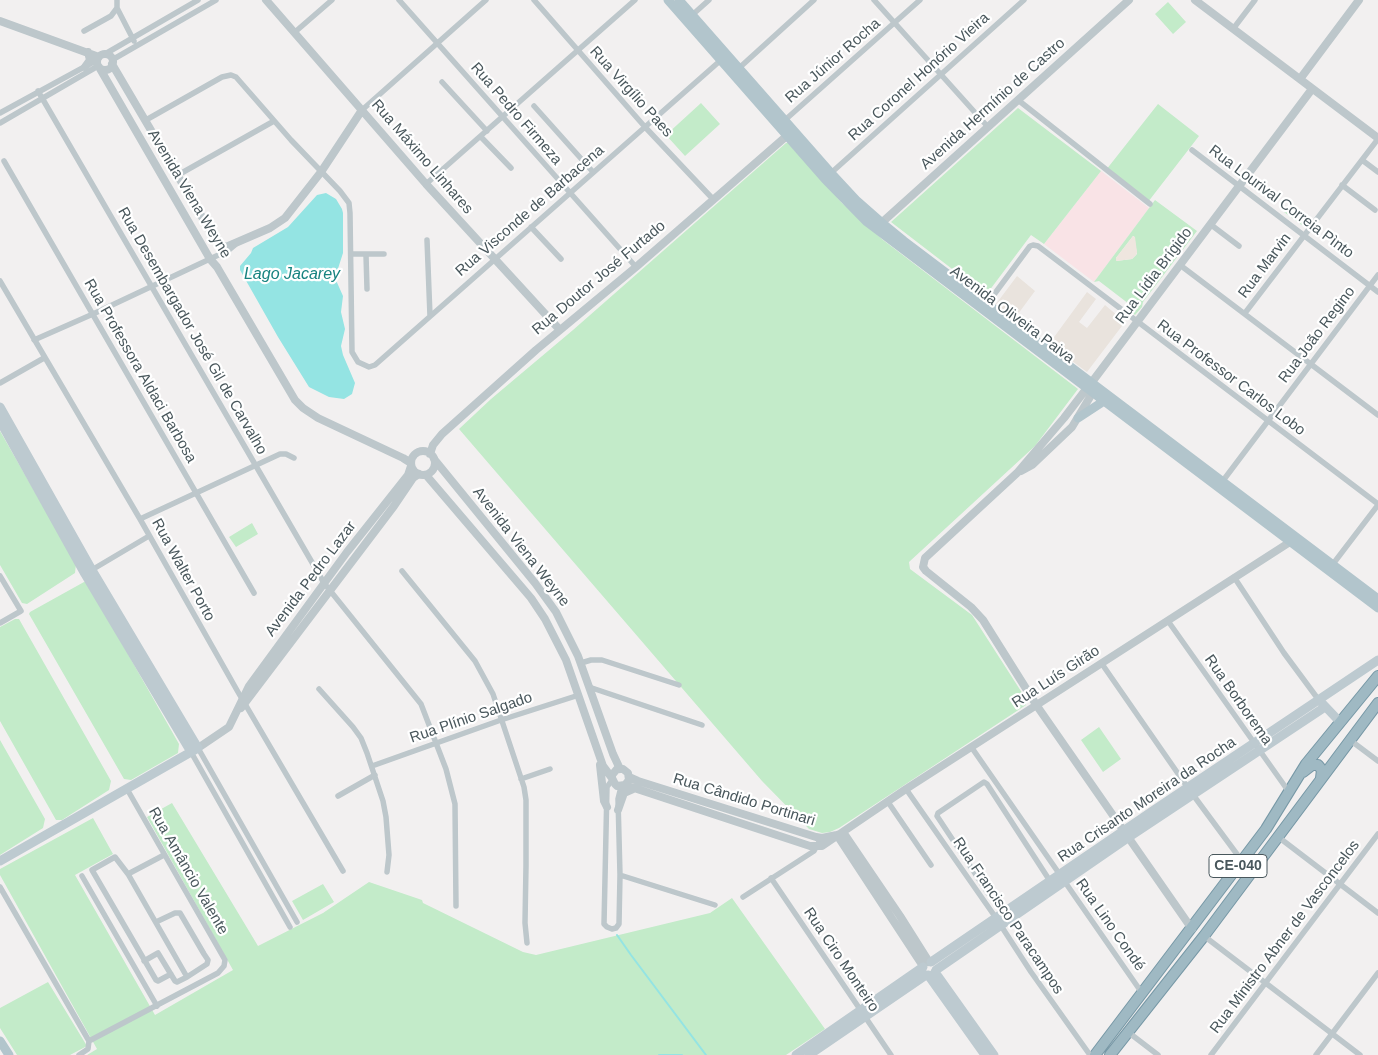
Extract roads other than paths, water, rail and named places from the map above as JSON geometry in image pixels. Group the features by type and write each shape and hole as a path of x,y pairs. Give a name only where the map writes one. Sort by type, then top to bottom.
{"highway":[{"name":"CE-040","path":"1095,1055 1266,829 1306,764 1378,676"},
{"name":"CE-040","path":"1110,1055 1204,936 1378,703"},
{"path":"1299,776 1308,767 1318,765 1322,770 1321,778"}],"main road":[{"name":"Avenida Oliveira Paiva","path":"668,0 689,18 785,120 790,132 846,201 1090,387 1378,598"},
{"name":"Avenida Oliveira Paiva","path":"679,0 689,18 721,60 879,226 904,241 987,304 1090,387 1104,401 1378,608"},
{"path":"1078,418 1104,401"},
{"path":"0,407 89,572"},
{"path":"0,421 194,750"},
{"name":"Rua Crisanto Moreira da Rocha","path":"1257,748 1318,699 1378,660"},
{"path":"1318,699 1340,722"},
{"name":"Rua Crisanto Moreira da Rocha","path":"796,1055 862,1014 1190,791 1325,707"},
{"name":"Avenida Pedro Lazar","path":"0,861 194,750"},
{"name":"Rua Crisanto Moreira da Rocha","path":"998,922 1050,881 1062,878"},
{"path":"929,969 985,1051 994,1055"},
{"name":"Rua Crisanto Moreira da Rocha","path":"809,1055 862,1014"},
{"path":"0,1041 9,1055"}],"street":[{"path":"117,0 117,8 136,45"},
{"path":"0,123 100,61 133,38 198,0"},
{"path":"100,61 107,69 112,62 136,45 216,0"},
{"path":"295,32 332,0"},
{"name":"Rua Pedro Firmeza","path":"399,0 636,267"},
{"path":"34,340 94,314 229,250 236,244 270,228 285,218 321,172 362,110 486,0"},
{"name":"Rua Virgílio Paes","path":"534,0 645,127 712,198"},
{"path":"426,184 635,0"},
{"path":"689,18 709,0"},
{"path":"738,69 814,0"},
{"path":"874,0 988,127"},
{"name":"Rua Júnior Rocha","path":"785,120 920,0"},
{"name":"Rua Coronel Honório Vieira","path":"831,174 1024,0"},
{"name":"Avenida Hermínio de Castro","path":"879,226 1129,0"},
{"path":"1196,0 1378,138"},
{"path":"1233,29 1255,0"},
{"path":"1300,79 1359,0"},
{"name":"Rua Máximo Linhares","path":"269,1 426,184 559,330"},
{"path":"84,31 111,16 117,8"},
{"name":"Avenida Viena Weyne","path":"0,20 88,52 100,61 210,259 217,267 292,395 300,405 318,418 404,458 411,464"},
{"path":"164,20 168,28"},
{"path":"85,67 90,60 88,52"},
{"name":"Avenida Viena Weyne","path":"100,61 109,55 212,234 220,244 226,247 236,244"},
{"name":"Rua Visconde de Barbacena","path":"352,254 352,346 354,356 364,366 375,365 721,60"},
{"path":"0,113 38,91 100,61"},
{"path":"146,120 222,77 231,74 236,77 274,122 340,191 349,203 352,254 384,254"},
{"path":"442,82 487,131"},
{"name":"Rua Lídia Brígido","path":"1037,706 983,620 971,607 926,571 923,564 925,558 1017,473 1090,387 1312,89"},
{"name":"Rua Desembargador José Gil de Carvalho","path":"38,91 324,583 421,704 446,769 455,804 456,906"},
{"path":"1018,100 1150,204"},
{"path":"534,106 593,172"},
{"path":"178,176 274,122"},
{"name":"Rua Doutor José Furtado","path":"432,456 435,442 442,434 559,330 636,267 712,198 790,132"},
{"path":"480,137 511,168"},
{"name":"Rua Marvin","path":"1244,314 1378,138"},
{"name":"Rua Lourival Correia Pìnto","path":"1192,150 1378,292"},
{"name":"Rua Professora Aldaci Barbosa","path":"4,160 254,594"},
{"path":"1362,160 1378,172"},
{"path":"1342,185 1375,210"},
{"path":"1210,224 1240,246"},
{"path":"531,227 561,259"},
{"path":"427,240 430,316"},
{"name":"Rua Professor Carlos Lobo","path":"987,304 1030,246 1036,245 1378,504"},
{"path":"366,255 367,289"},
{"path":"1180,265 1310,364 1377,412"},
{"name":"Rua João Regino","path":"1222,482 1378,275"},
{"name":"Rua Walter Porto","path":"0,281 343,871"},
{"path":"0,383 44,358"},
{"name":"Rua Lídia Brígido","path":"1017,473 1032,464 1072,427 1090,397 1090,387"},
{"path":"1064,418 1065,425 1068,428 1072,427"},
{"path":"424,451 432,456 434,468 422,474 414,470 411,464 413,456 418,452 424,451"},
{"path":"140,519 280,454 286,454 294,458"},
{"name":"Avenida Viena Weyne","path":"432,456 548,600 569,636 579,659 613,754 620,768"},
{"name":"Avenida Pedro Lazar","path":"295,630 324,583 408,475 411,464"},
{"name":"Avenida Viena Weyne","path":"422,474 531,598 546,619 566,660 600,758 612,779"},
{"name":"Avenida Pedro Lazar","path":"194,750 226,730 244,701 249,686 329,591 394,506 412,478 422,474"},
{"path":"1333,564 1378,504"},
{"path":"361,534 368,539"},
{"path":"89,572 149,536"},
{"name":"Rua Luís Girão","path":"840,834 1290,542"},
{"path":"402,571 475,661 493,694 526,800 525,924 527,943"},
{"path":"0,576 21,611 0,623"},
{"path":"1234,577 1284,653 1318,699"},
{"name":"Rua Borborema","path":"1168,621 1289,792"},
{"path":"558,644 564,643 569,636"},
{"path":"566,660 571,655 579,659 602,660 679,684"},
{"path":"1102,664 1190,791 1242,861"},
{"path":"589,687 702,725"},
{"path":"319,689 361,738 372,766 383,801 386,818 389,855 387,872"},
{"name":"Rua Plínio Salgado","path":"372,766 501,720 579,695"},
{"path":"1037,706 1192,929"},
{"path":"1350,740 1378,762"},
{"name":"Rua Lino Condé","path":"972,748 1142,993"},
{"path":"194,750 236,816 297,922"},
{"path":"194,750 229,820 290,927"},
{"path":"600,758 604,800 607,807"},
{"path":"620,768 630,776 628,783 623,786 618,799 619,924 616,928 612,929 604,924 607,787 614,772 620,768"},
{"path":"521,779 550,769"},
{"path":"338,796 374,775"},
{"name":"Rua Cândido Portinari","path":"630,776 638,781 821,838 840,834"},
{"path":"612,779 614,784 623,786"},
{"path":"988,893 937,816 938,813 984,782 1050,881"},
{"name":"Rua Cândido Portinari","path":"623,786 810,846 817,847 827,844 840,834"},
{"name":"Rua Amâncio Valente","path":"127,789 224,960 224,966 218,972 157,1006"},
{"path":"618,810 624,793 633,789"},
{"name":"Rua Francisco Paracampos","path":"906,790 998,922 1030,972 1090,1055"},
{"path":"888,802 931,865"},
{"path":"704,811 707,803"},
{"path":"229,820 236,816"},
{"path":"840,834 900,916 929,969"},
{"name":"Rua Ministro Abner de Vasconcelos","path":"1211,1055 1378,834"},
{"path":"1277,836 1378,913"},
{"path":"743,896 814,851 821,838"},
{"path":"128,874 164,854"},
{"path":"171,974 158,981 144,961 92,870 115,857 128,874 187,977"},
{"path":"620,875 715,904"},
{"path":"82,876 157,1006 89,1042"},
{"path":"264,882 272,878"},
{"name":"Rua Ciro Monteiro","path":"771,878 891,1055"},
{"path":"0,887 89,1042 88,1049 79,1055"},
{"path":"274,900 282,896"},
{"path":"144,961 158,953 178,982 207,964 208,960 180,913 174,913 156,922"},
{"path":"1204,936 1360,1055"},
{"path":"1316,1055 1378,973"},
{"path":"1128,1032 1158,1055"}],"water":[{"name":"Lago Jacarey","path":"326,193 336,199 343,213 343,253 335,278 343,296 341,312 345,329 341,346 355,383 352,394 344,399 329,397 309,387 240,270 240,266 253,248 288,227 317,195"}],"waterway":[{"path":"617,935 706,1055"},
{"path":"659,1055 682,1055"}]}
